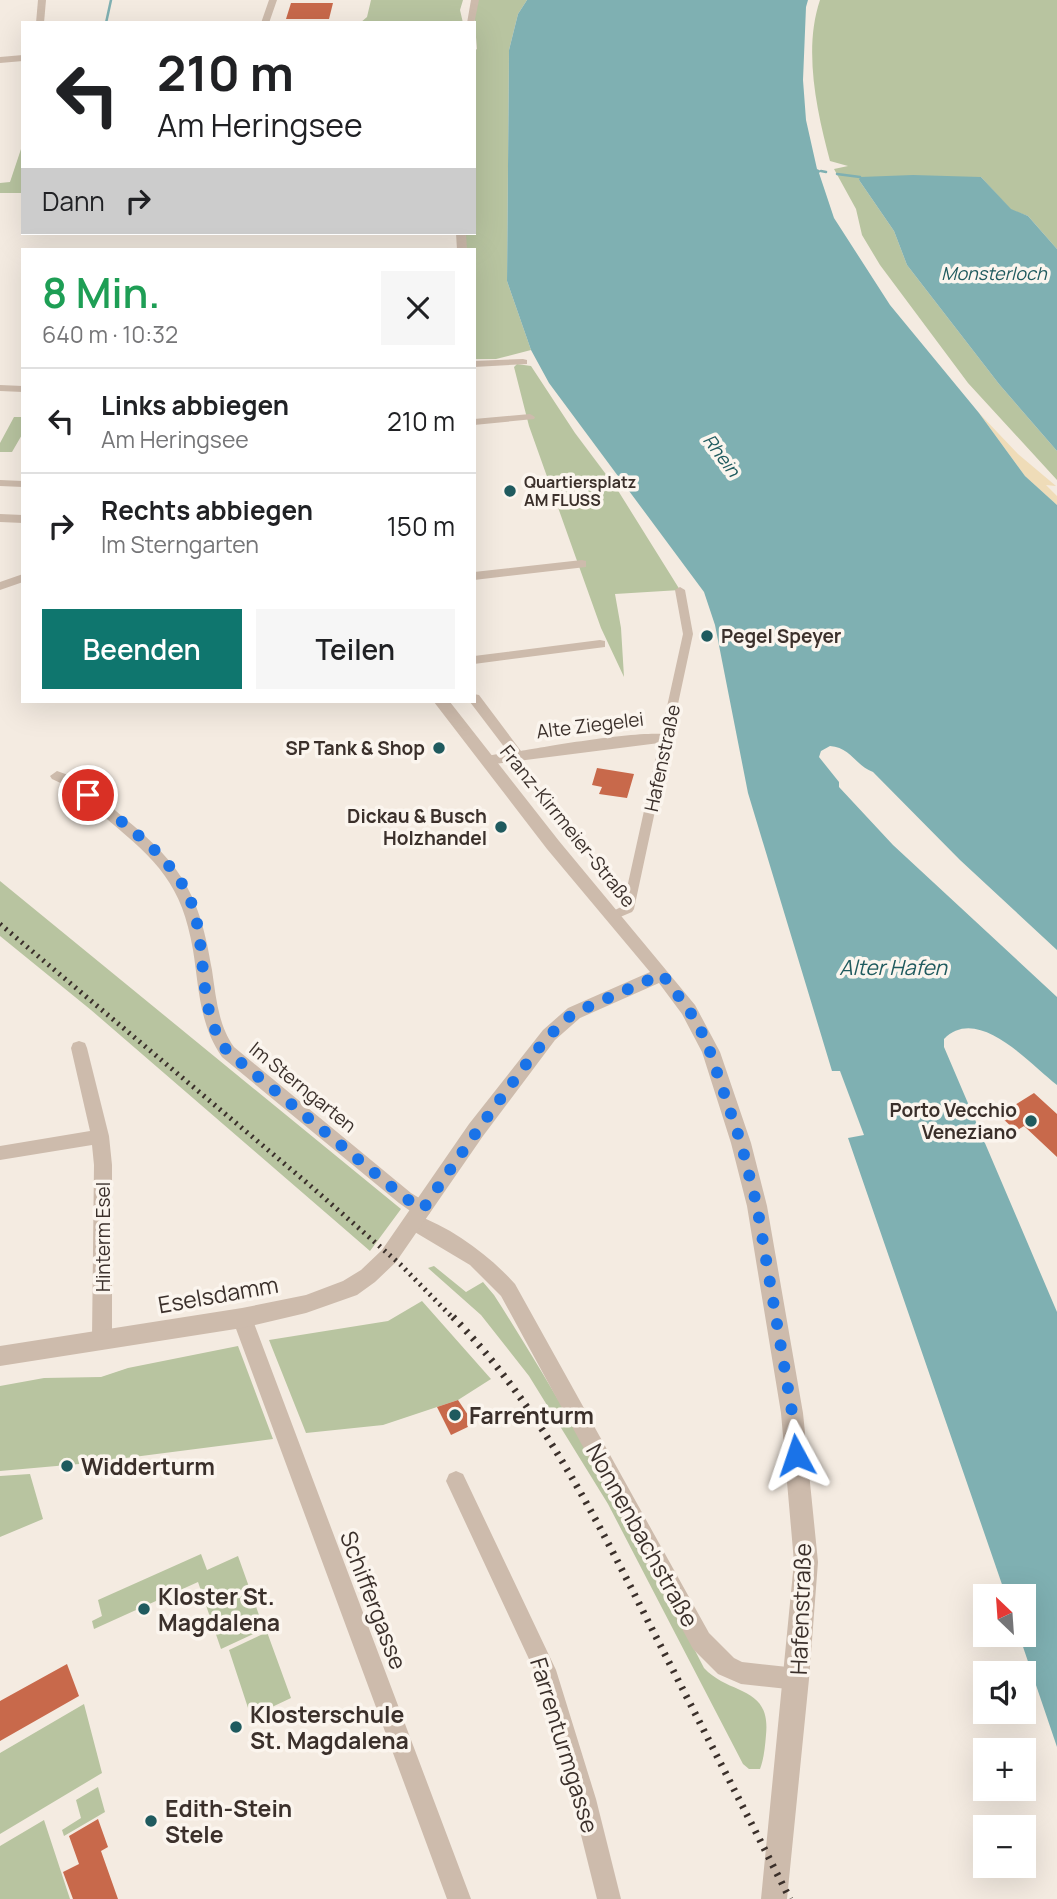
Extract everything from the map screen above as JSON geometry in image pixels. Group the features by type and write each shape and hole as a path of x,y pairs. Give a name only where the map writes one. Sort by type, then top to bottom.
{"street":[{"path":"40,21 42,0"},
{"path":"266,21 273,0"},
{"path":"471,21 475,0"},
{"path":"0,60 21,58"},
{"path":"476,364 523,362"},
{"path":"0,388 21,389"},
{"path":"476,422 530,417"},
{"path":"0,483 21,484"},
{"path":"0,518 21,519"},
{"path":"476,576 583,564"},
{"path":"0,586 21,579"},
{"name":"Hafenstraße","path":"613,916 628,909 667,737 688,634 680,590"},
{"path":"476,660 600,644"},
{"name":"Alte Ziegelei","path":"476,701 516,753"},
{"name":"Franz-Kirrmeier-Straße","path":"443,703 553,845 662,974"},
{"name":"Alte Ziegelei","path":"487,760 516,753 667,737"},
{"name":"Im Sterngarten","path":"57,776 74,784 146,842 178,878 188,896 199,934 213,1027 228,1052 405,1198 419,1216"},
{"name":"Hafenstraße","path":"662,974 689,1010 706,1040 741,1143 757,1206 792,1412 806,1562 797,1679 774,1899"},
{"name":"Eselsdamm","path":"0,1356 242,1318 306,1304 350,1288 389,1256 476,1130 563,1021 574,1013 662,974"},
{"name":"Hinterm Esel","path":"79,1048 100,1136 104,1220 102,1338"},
{"path":"0,1153 100,1136"},
{"name":"Nonnenbachstraße","path":"419,1216 494,1272 508,1290 701,1641 726,1666 741,1673 797,1679"},
{"name":"Schiffergasse","path":"242,1318 459,1899"},
{"name":"Farrenturmgasse","path":"456,1481 545,1670 584,1799 609,1899"}],"green space":[{"path":"371,0 463,0 460,10 463,21 362,21 367,17"},
{"path":"478,0 527,0 518,14 509,50 507,281 531,350 496,359 476,359 476,248 466,248 465,235 476,235 477,49 474,14"},
{"path":"820,0 1057,0 1057,249 1028,216 1011,210 981,177 859,180 894,231 907,265 999,384 1057,451 1057,480 968,383 880,265 862,235 856,209 834,169 848,166 830,161 817,102 812,60 815,19"},
{"path":"21,149 21,193 0,193 0,183 10,182"},
{"path":"517,364 531,366 575,433 617,489 680,590 615,594 621,628 624,677 601,628 529,426 514,367"},
{"path":"14,417 21,417 21,436 12,452 0,452 0,443"},
{"path":"0,881 401,1209 370,1251 91,1010 0,936"},
{"path":"434,1266 466,1292 483,1282 494,1295 604,1479 704,1668 714,1677 747,1693 762,1707 766,1719 766,1735 760,1769 749,1769 743,1764 608,1504 529,1376 481,1315 428,1268"},
{"path":"422,1301 491,1379 458,1400 383,1425 306,1433 269,1340 388,1321"},
{"path":"238,1346 273,1439 79,1464 0,1471 0,1386 44,1378 101,1377 128,1368"},
{"path":"30,1474 43,1519 0,1537 0,1476"},
{"path":"201,1554 207,1570 238,1556 264,1629 221,1649 198,1582 94,1629 92,1621 102,1616 98,1600"},
{"path":"267,1632 291,1698 251,1717 229,1650"},
{"path":"84,1704 102,1773 0,1834 0,1753"},
{"path":"98,1787 105,1812 64,1836 62,1830 81,1818 76,1800"},
{"path":"44,1820 70,1899 0,1899 0,1846"}],"sand":[{"path":"979,413 1018,454 1056,486 1046,485 1057,496 1057,505 1025,476"}],"water":[{"path":"527,0 808,0 803,80 806,120 817,169 821,171 819,173 834,218 890,305 979,413 1025,476 1057,505 1057,950 960,860 873,772 837,747 830,746 821,751 819,757 839,782 839,787 893,845 1057,997 1057,1085 1018,1052 988,1033 972,1028 958,1030 944,1039 944,1047 1057,1312 1057,1747 1036,1685 1036,1661 1028,1661 1023,1647 1036,1647 1036,1584 1002,1584 848,1138 864,1135 840,1071 832,1071 748,793 715,625 704,592 549,383 531,350 507,281 509,50 518,14"},
{"name":"Monsterloch","path":"860,177 981,177 1011,209 1028,216 1057,249 1057,451 999,384 907,265 894,231 859,180"}],"building":[{"path":"291,3 333,3 329,19 286,19"},
{"path":"597,768 634,774 627,798 599,794 602,787 592,785"},
{"name":"Porto Vecchio Veneziano","path":"1034,1093 1057,1114 1057,1157 1024,1126 1016,1131 999,1115"},
{"name":"Farrenturm","path":"458,1400 474,1424 451,1435 437,1407"},
{"path":"67,1664 79,1696 0,1741 0,1701"},
{"path":"98,1819 108,1847 101,1851 118,1899 73,1899 63,1872 79,1864 69,1836"}],"waterway":[{"path":"106,21 111,0"},
{"path":"821,171 826,172"},
{"path":"837,174 860,177"}],"railway":[{"path":"0,924 306,1182 401,1265 454,1319"},
{"path":"453,1317 513,1388 540,1426 588,1505 790,1899"}],"place":[{"name":"Quartiersplatz AM FLUSS","path":"510,491"},
{"name":"Pegel Speyer","path":"707,636"},
{"name":"SP Tank & Shop","path":"439,748"},
{"name":"Dickau & Busch Holzhandel","path":"501,827"},
{"name":"Porto Vecchio Veneziano","path":"1031,1121"},
{"name":"Farrenturm","path":"455,1415"},
{"name":"Widderturm","path":"67,1466"},
{"name":"Kloster St. Magdalena","path":"144,1609"},
{"name":"Klosterschule St. Magdalena","path":"236,1727"},
{"name":"Edith-Stein Stele","path":"151,1821"}],"route":[{"path":"88,795 146,842 166,862 188,896 199,934 209,1009 218,1040 239,1063 405,1198 423,1209 476,1130 549,1035 563,1021 614,994 662,974 689,1010 706,1040 741,1143 757,1206 792,1412 796,1455"}],"water label":[{"name":"Rhein","path":"722,455"},
{"name":"Alter Hafen","path":"893,967"}]}
